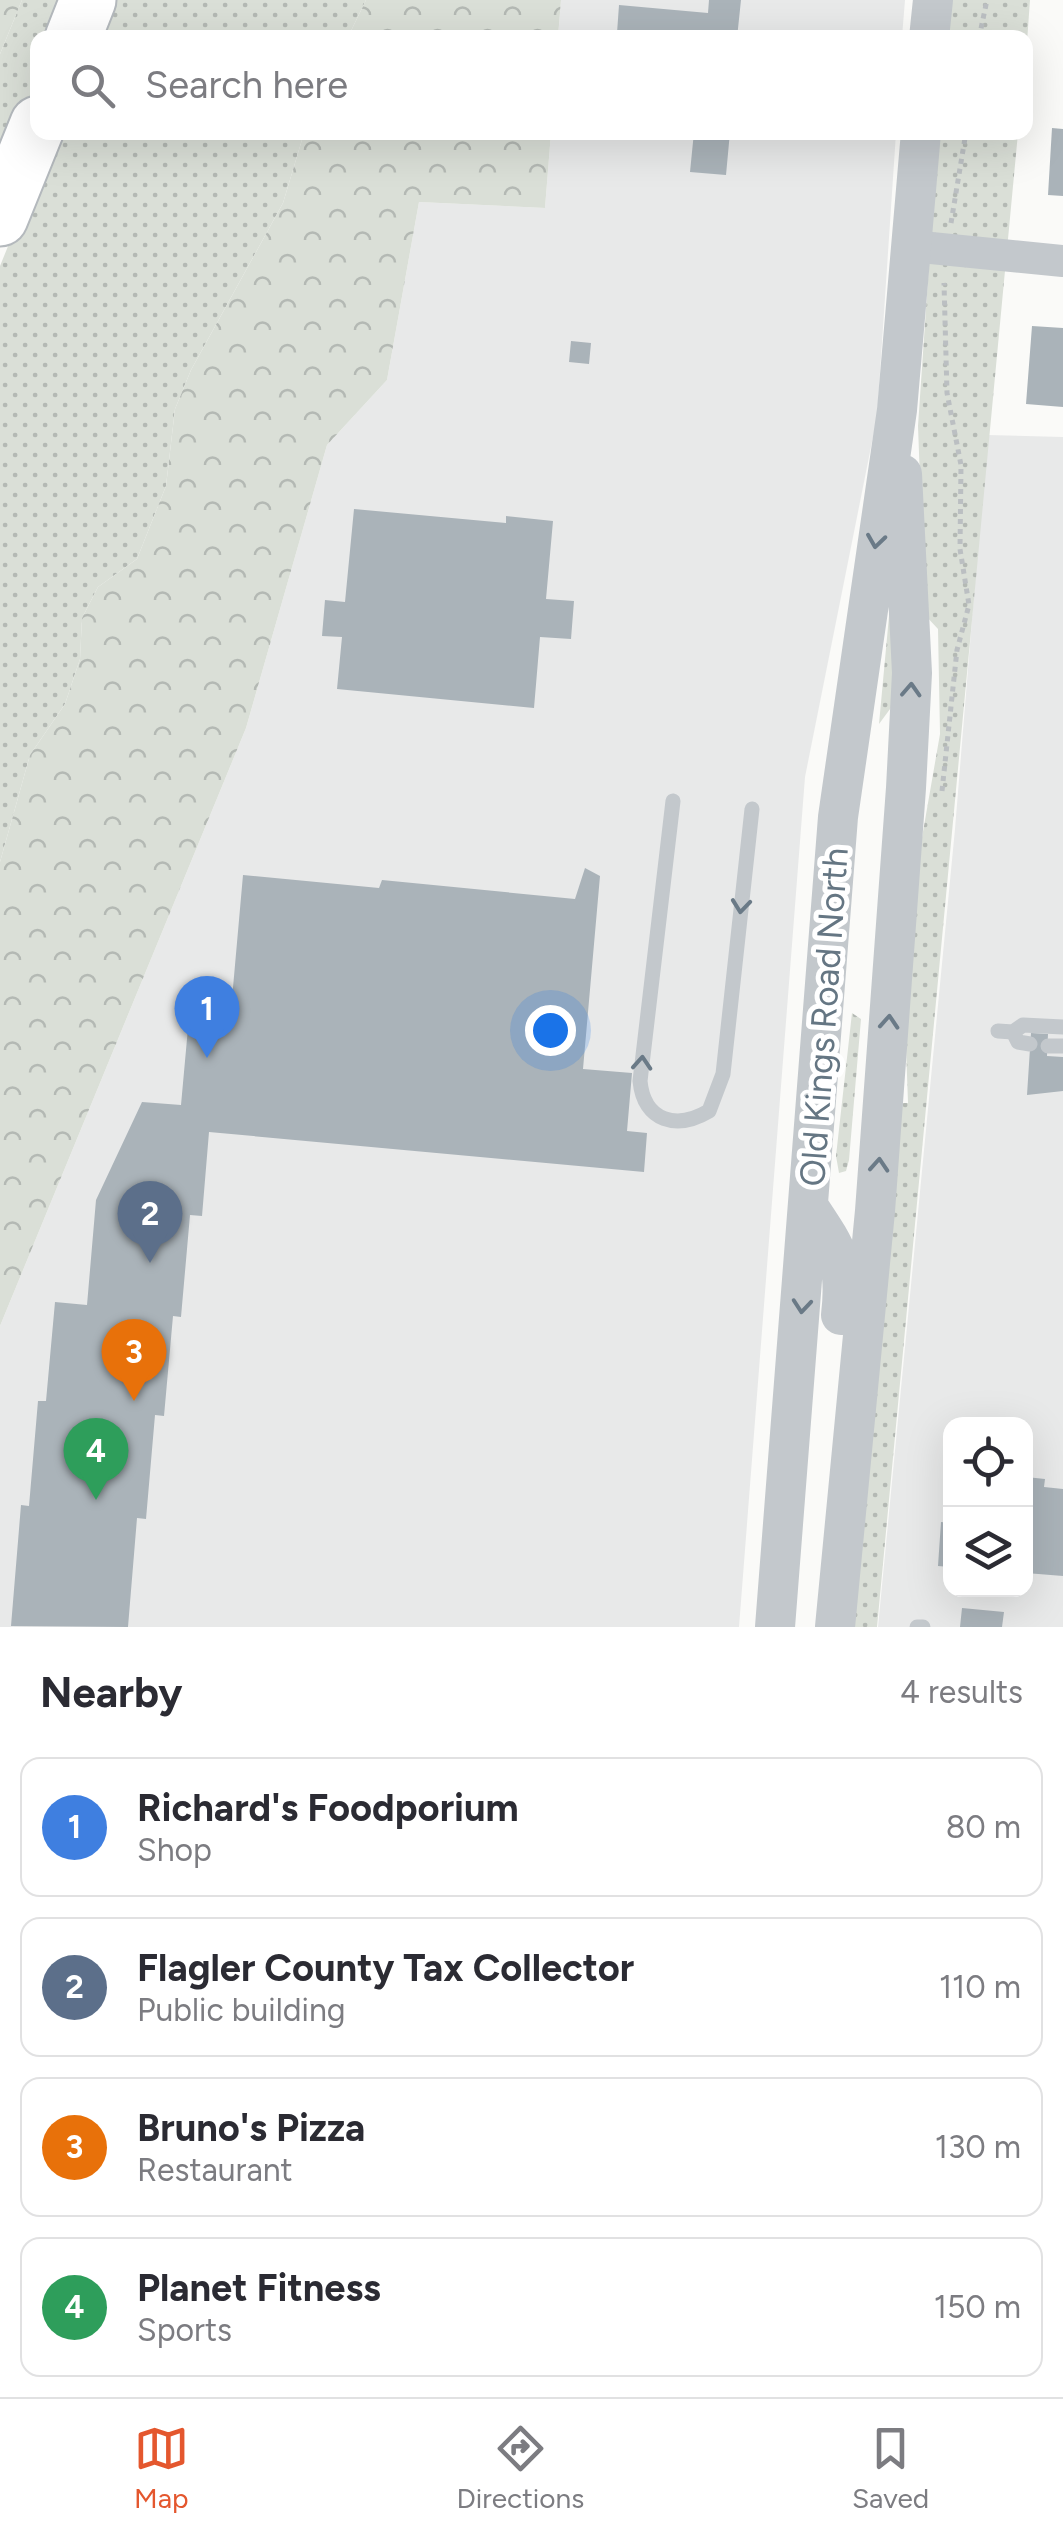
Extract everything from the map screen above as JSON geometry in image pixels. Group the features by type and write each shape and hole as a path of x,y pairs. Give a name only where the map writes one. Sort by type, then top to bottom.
{"highway":[{"path":"75,30 88,0"},
{"path":"0,218 32,140"}],"street":[{"path":"930,30 932,0"},
{"name":"Old Kings Road North","path":"774,1627 838,818 896,410 920,140"},
{"path":"910,246 1063,261"},
{"name":"Old Kings Road North","path":"835,1627 876,1211 912,674 896,410"},
{"path":"810,1209 838,1252 846,1277 820,1522 842,1560"}],"lane":[{"path":"674,801 649,980 640,1081 642,1101 652,1112 673,1123 685,1123 710,1111 723,1074 752,809"},
{"path":"1030,1044 1018,1042 1006,1031 1022,1024 1063,1027"}],"path":[{"path":"981,30 987,0"},
{"path":"951,222 965,140"},
{"path":"944,278 947,393 961,464 960,548 970,605 957,650 948,754"}],"shaded area":[{"path":"561,0 905,0 903,30 559,30"},
{"path":"550,140 896,140 877,417 805,777 739,1627 0,1627 0,1326 246,728 327,445 387,380 419,202 545,208"},
{"path":"987,435 1063,437 1063,1627 878,1627 955,829"}],"green space":[{"path":"0,0 22,0 0,54"},
{"path":"22,0 77,0 65,30 30,30 30,116 0,191 0,54"},
{"path":"107,0 366,0 351,30 95,30"},
{"path":"366,0 561,0 559,30 351,30"},
{"path":"950,0 1030,0 1028,30 948,30"},
{"path":"51,140 302,140 283,203 191,370 175,409 166,486 137,559 98,587 82,618 80,659 65,704 30,755 0,862 0,266"},
{"path":"302,140 550,140 545,208 419,202 387,380 327,445 246,728 0,1326 0,862 30,755 65,704 80,659 82,618 98,587 137,559 166,486 175,409 191,370 283,203"},
{"path":"938,140 1017,140 877,1627 850,1627 900,1103 908,1103 906,1047 920,849 940,734 938,629 925,615 918,426"},
{"path":"893,573 893,705 879,724"},
{"path":"852,1013 861,1019 849,1160 846,1171 839,1173 836,1156"}],"building":[{"path":"709,0 741,0 738,30 617,30 619,5 708,13"},
{"path":"1052,128 1063,129 1063,196 1048,195"},
{"path":"693,140 729,140 726,175 690,172"},
{"path":"1032,326 1063,328 1063,407 1026,404"},
{"path":"571,341 591,343 589,364 569,362"},
{"path":"354,509 506,523 506,516 553,521 546,599 574,601 571,639 540,637 534,708 337,689 342,637 322,636 325,600 345,602"},
{"path":"585,868 600,876 583,1069 632,1073 627,1131 647,1133 644,1172 209,1132 202,1216 190,1215 181,1317 173,1316 164,1416 155,1415 146,1519 137,1518 128,1627 11,1626 21,1505 29,1506 38,1401 46,1401 55,1302 87,1305 96,1200 142,1102 181,1105 190,1006 231,1010 243,875 379,888 382,880 575,899"},
{"path":"1031,1033 1048,1034 1047,1056 1063,1057 1063,1091 1027,1095"},
{"path":"1033,1478 1045,1479 1044,1487 1063,1489 1063,1576 1033,1574"},
{"path":"941,1522 943,1566 938,1566"},
{"path":"962,1608 1004,1612 1002,1627 960,1627"}],"place":[{"name":"Richard's Foodporium","path":"207,1058"},
{"name":"Flagler County Tax Collector","path":"150,1263"},
{"name":"Bruno's Pizza","path":"134,1401"},
{"name":"Planet Fitness","path":"96,1500"}]}
